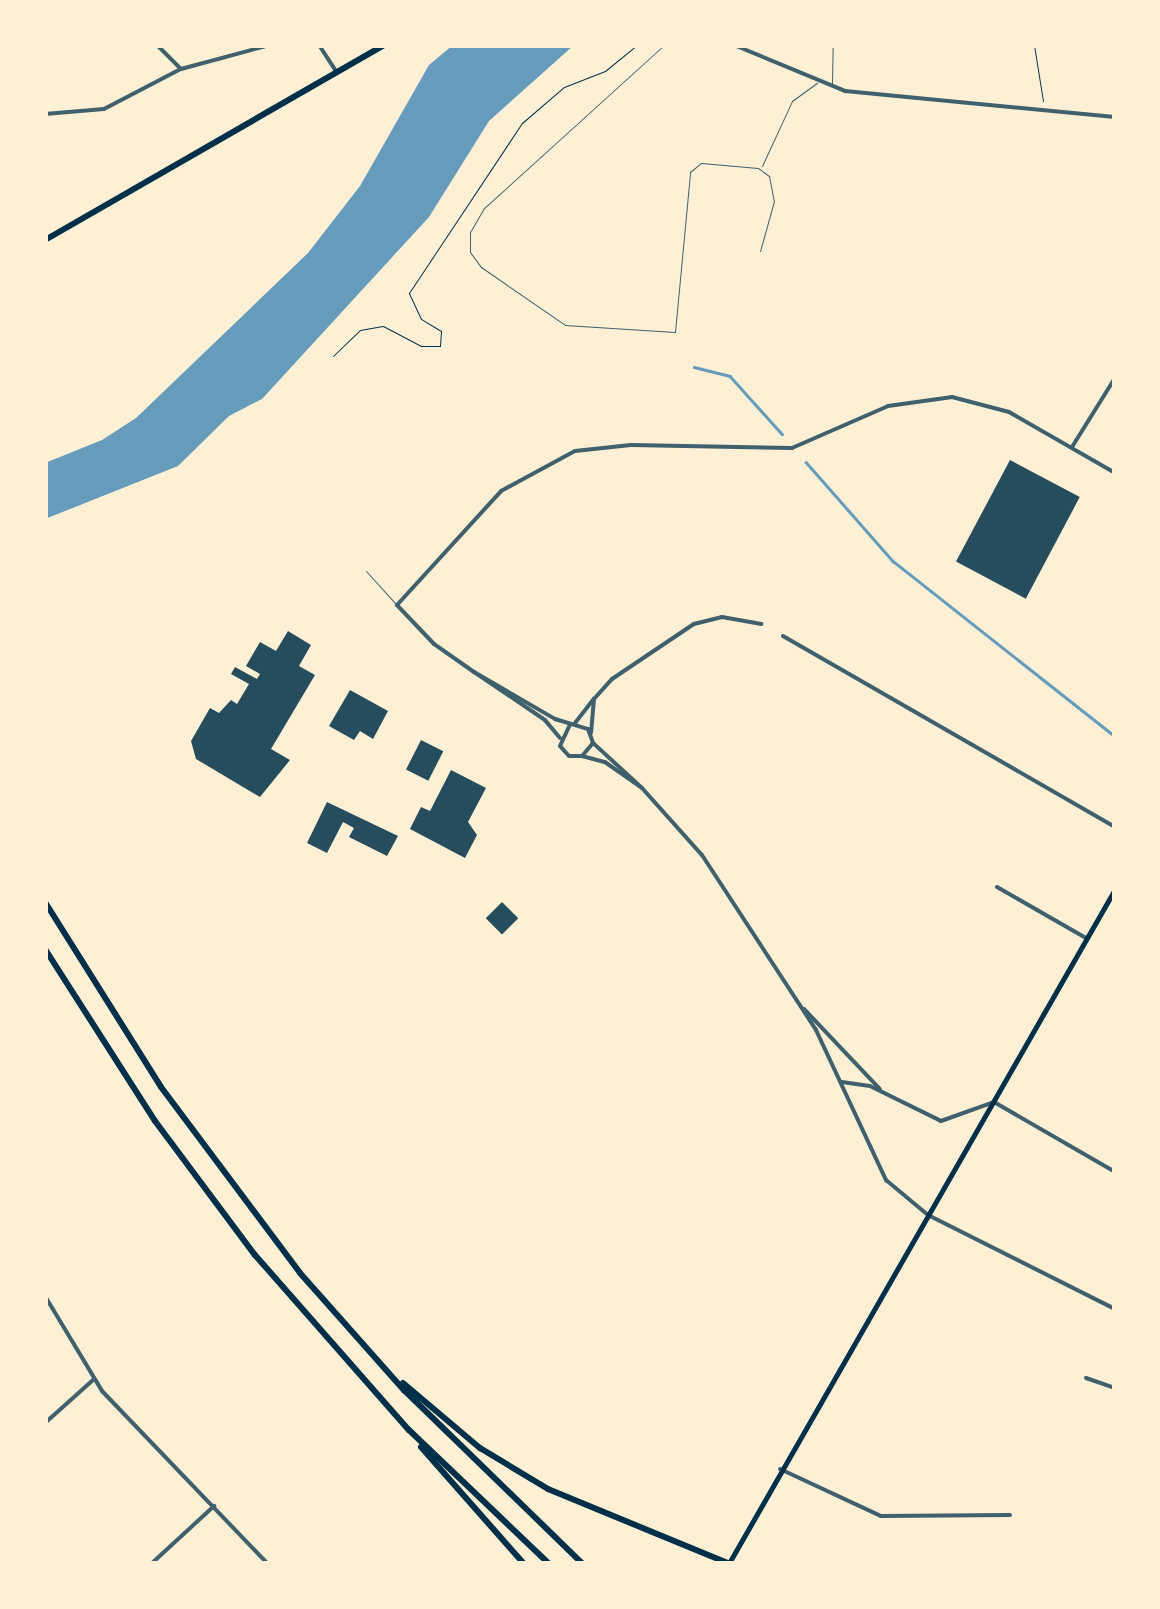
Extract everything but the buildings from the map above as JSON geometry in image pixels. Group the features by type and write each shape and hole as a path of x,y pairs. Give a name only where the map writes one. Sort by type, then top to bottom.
{"main road":[{"path":"45,240 384,45"},
{"path":"386,1371 518,1472 729,1564 1115,889"},
{"path":"45,902 161,1087 290,1259 386,1371 584,1564"},
{"path":"45,949 220,1210 524,1564"},
{"path":"409,1430 549,1564"}],"street":[{"path":"157,45 181,68"},
{"path":"45,114 104,109 181,68 268,45"},
{"path":"319,45 336,72"},
{"path":"734,45 832,87 1115,117"},
{"path":"1072,447 1115,378"},
{"path":"642,788 605,762 565,754 560,738 545,720 446,655 397,605 501,492 575,451 631,445 792,448 888,406 952,397 1010,412 1115,472"},
{"path":"560,738 612,679 694,624 722,617 761,624"},
{"path":"784,636 1115,827"},
{"path":"474,672 592,733"},
{"path":"594,699 593,743 642,788 702,855 799,1003 886,1180 928,1215 1115,1310"},
{"path":"582,756 593,743"},
{"path":"996,887 1086,938"},
{"path":"799,1003 888,1096"},
{"path":"840,1082 888,1096 941,1121 956,1121 994,1102 1115,1172"},
{"path":"45,1296 94,1379 268,1564"},
{"path":"1086,1378 1115,1388"},
{"path":"45,1422 94,1379"},
{"path":"780,1469 882,1516 1010,1515"},
{"path":"151,1564 214,1506"}],"lane":[{"path":"664,45 484,208 470,232 476,263 572,327 675,332 691,168 701,163 761,169"},
{"path":"832,87 833,45"},
{"path":"760,251 774,202 761,169 792,101 820,82"},
{"path":"366,571 397,605"}],"path":[{"path":"1034,45 1046,110"}],"water":[{"path":"453,45 574,45 489,121 429,217 262,399 229,416 178,466 45,519 45,463 102,440 136,418 308,253 360,186 429,65"}],"waterway":[{"path":"694,367 730,376 782,434"},
{"path":"806,462 893,561 1113,735"}]}
